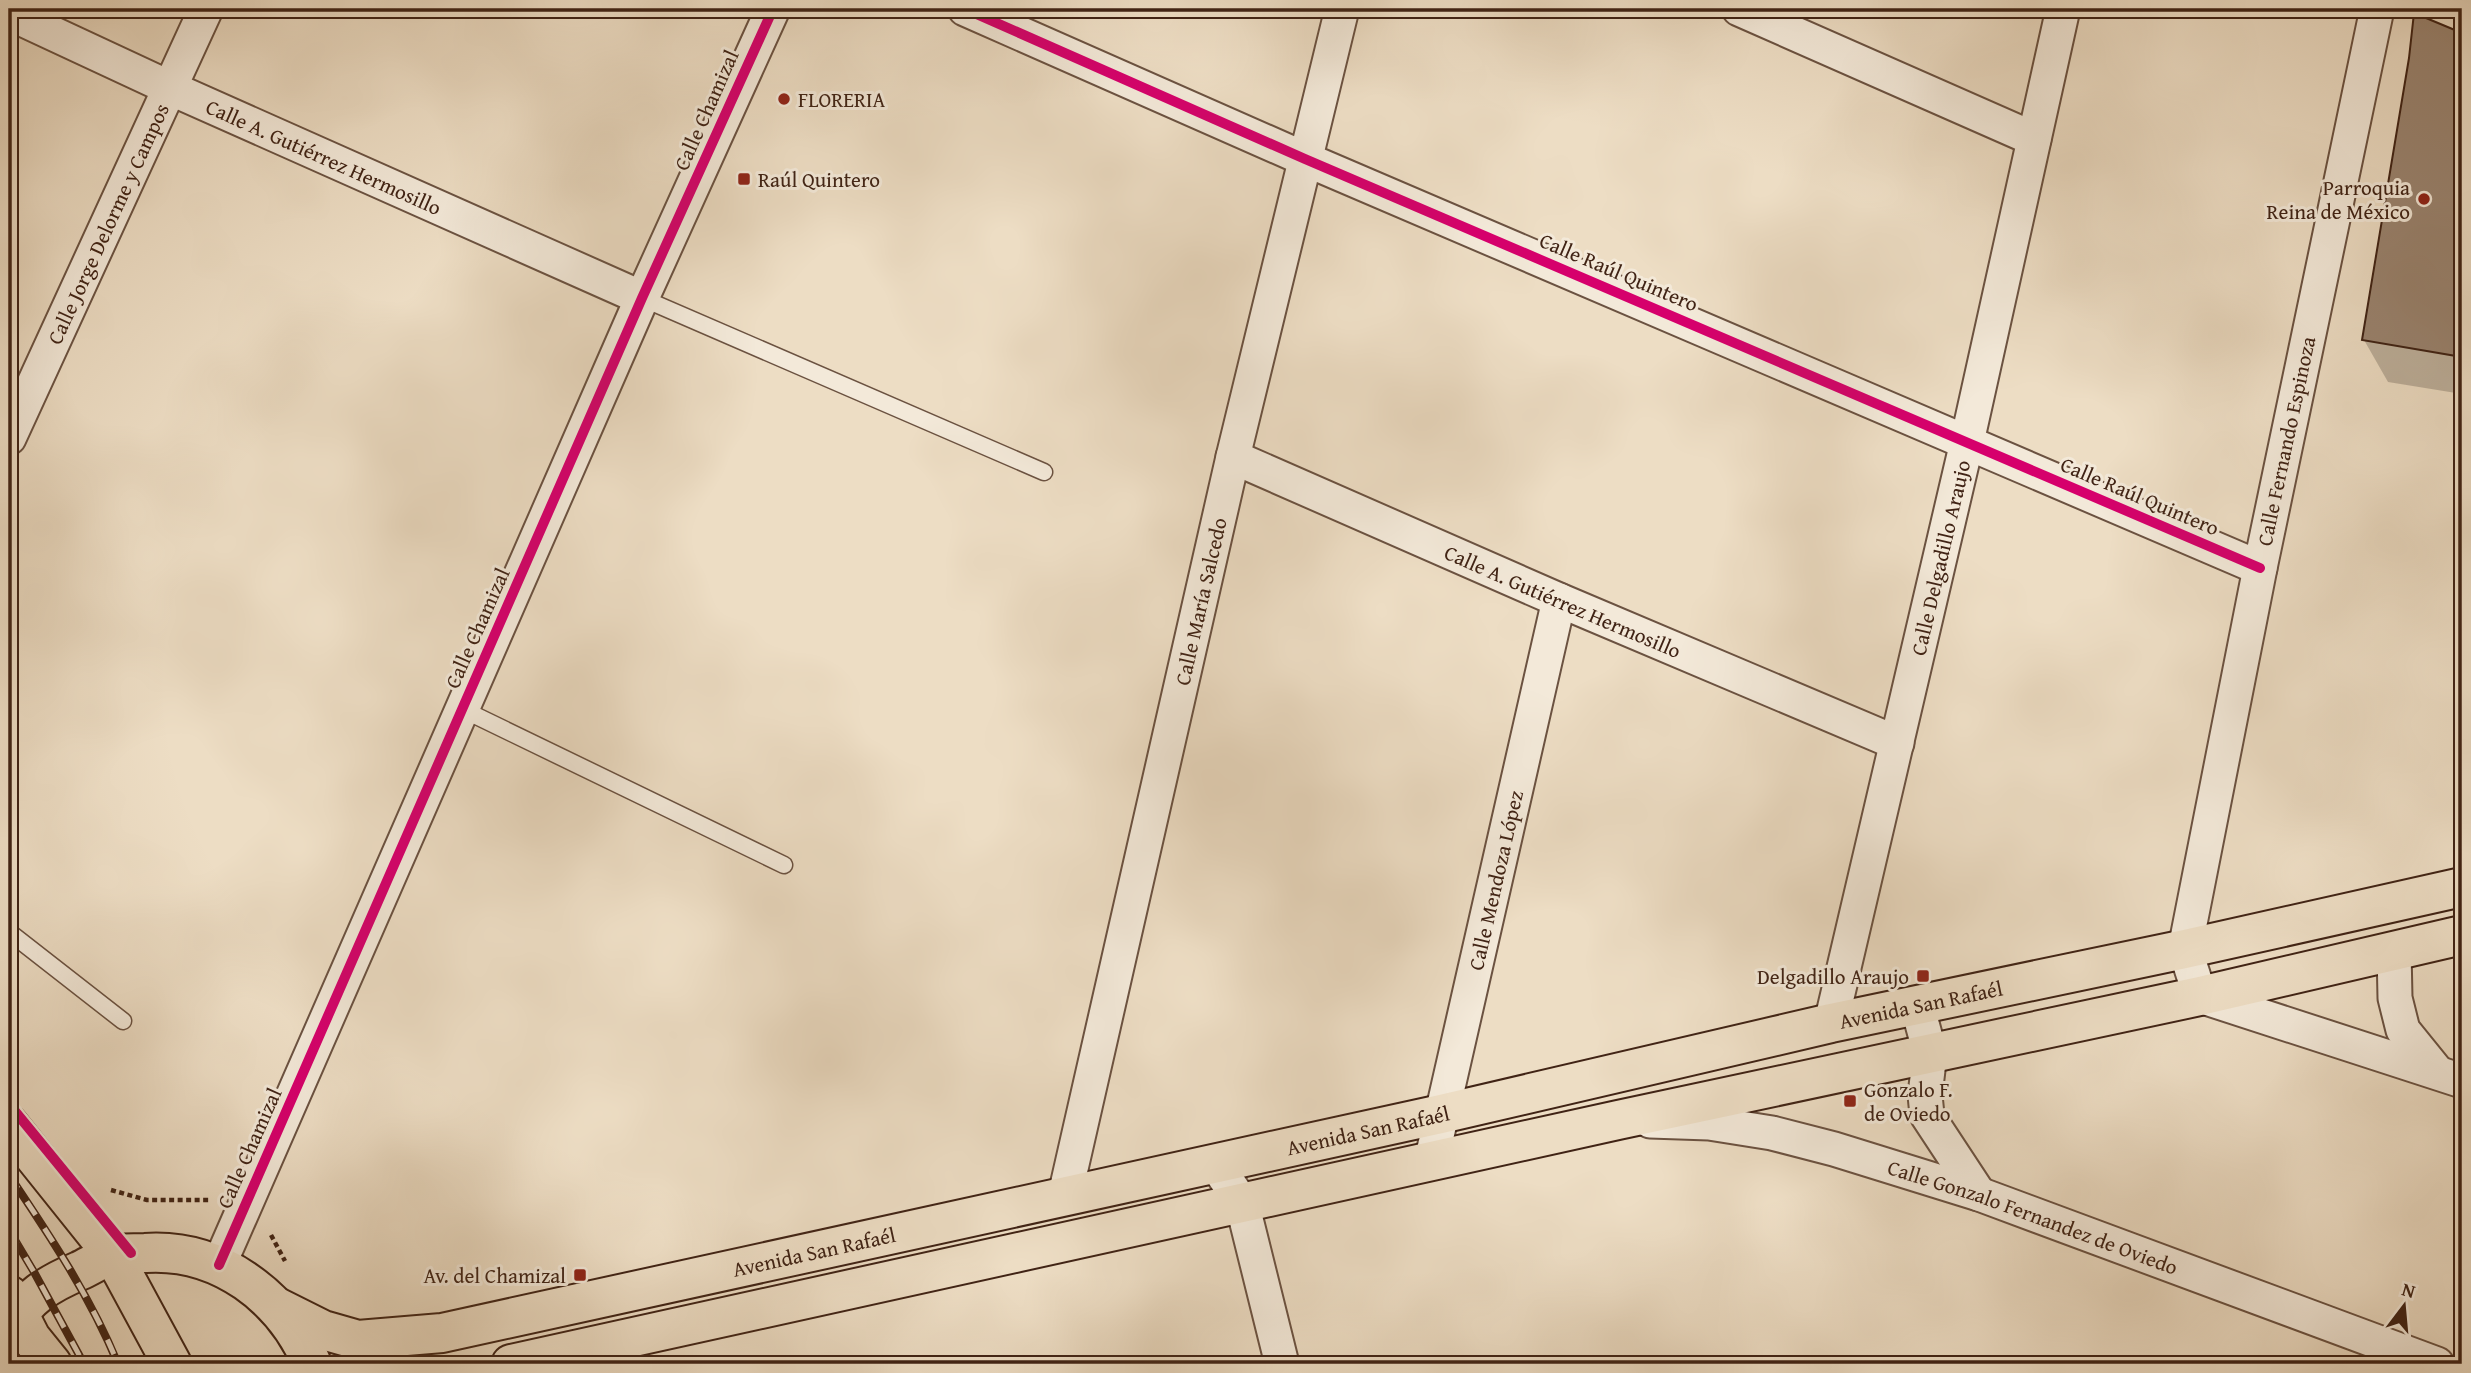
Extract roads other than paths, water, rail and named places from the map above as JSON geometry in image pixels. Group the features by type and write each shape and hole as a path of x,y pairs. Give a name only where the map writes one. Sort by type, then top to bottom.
{"main road":[{"name":"Avenida San Rafaél","path":"277,1307 323,1330 358,1340 442,1333 1441,1114 1831,1023 2185,949 2462,887"},
{"path":"511,1364 553,1360 1242,1203 2200,996 2462,935"},
{"path":"9,1125 113,1255 172,1364"},
{"path":"52,1364 12,1311 46,1285 113,1255 165,1251 205,1259 246,1279 277,1307 304,1345 312,1364"}],"street":[{"name":"Calle Jorge Delorme y Campos","path":"9,438 206,9"},
{"name":"Calle Chamizal","path":"219,1265 642,298 773,9"},
{"name":"Calle Raúl Quintero","path":"965,9 1305,159 2260,568"},
{"name":"Calle María Salcedo","path":"1065,1195 1233,457 1342,9"},
{"path":"1739,9 2034,139"},
{"name":"Calle Delgadillo Araujo","path":"1831,1023 1967,442 2063,9"},
{"name":"Calle Fernando Espinoza","path":"2200,996 2185,949 2260,568 2377,9"},
{"name":"Calle A. Gutiérrez Hermosillo","path":"9,13 170,88 642,298"},
{"name":"Calle A. Gutiérrez Hermosillo","path":"1233,457 1559,600 1897,743"},
{"name":"Calle Mendoza López","path":"1431,1162 1559,600"},
{"path":"2394,950 2395,998 2403,1030 2449,1076"},
{"path":"2200,996 2449,1076"},
{"path":"1917,1005 1930,1053 1924,1096 1927,1115 1979,1194"},
{"name":"Calle Gonzalo Fernandez de Oviedo","path":"1618,1121 1709,1123 1772,1133 1834,1149 1979,1194 2437,1364"},
{"path":"1215,1163 1242,1203 1283,1364"}],"lane":[{"path":"642,298 1044,472"},
{"path":"462,709 784,865"},
{"path":"9,932 123,1021"}],"railway":[{"path":"9,1175 82,1290 118,1364"},
{"path":"9,1230 84,1364"}],"place":[{"name":"FLORERIA","path":"784,99"},
{"name":"Raúl Quintero","path":"744,179"},
{"name":"Parroquia Reina de México","path":"2424,199"},
{"name":"Delgadillo Araujo","path":"1923,976"},
{"name":"Gonzalo F. de Oviedo","path":"1850,1101"},
{"name":"Av. del Chamizal","path":"580,1275"}]}
